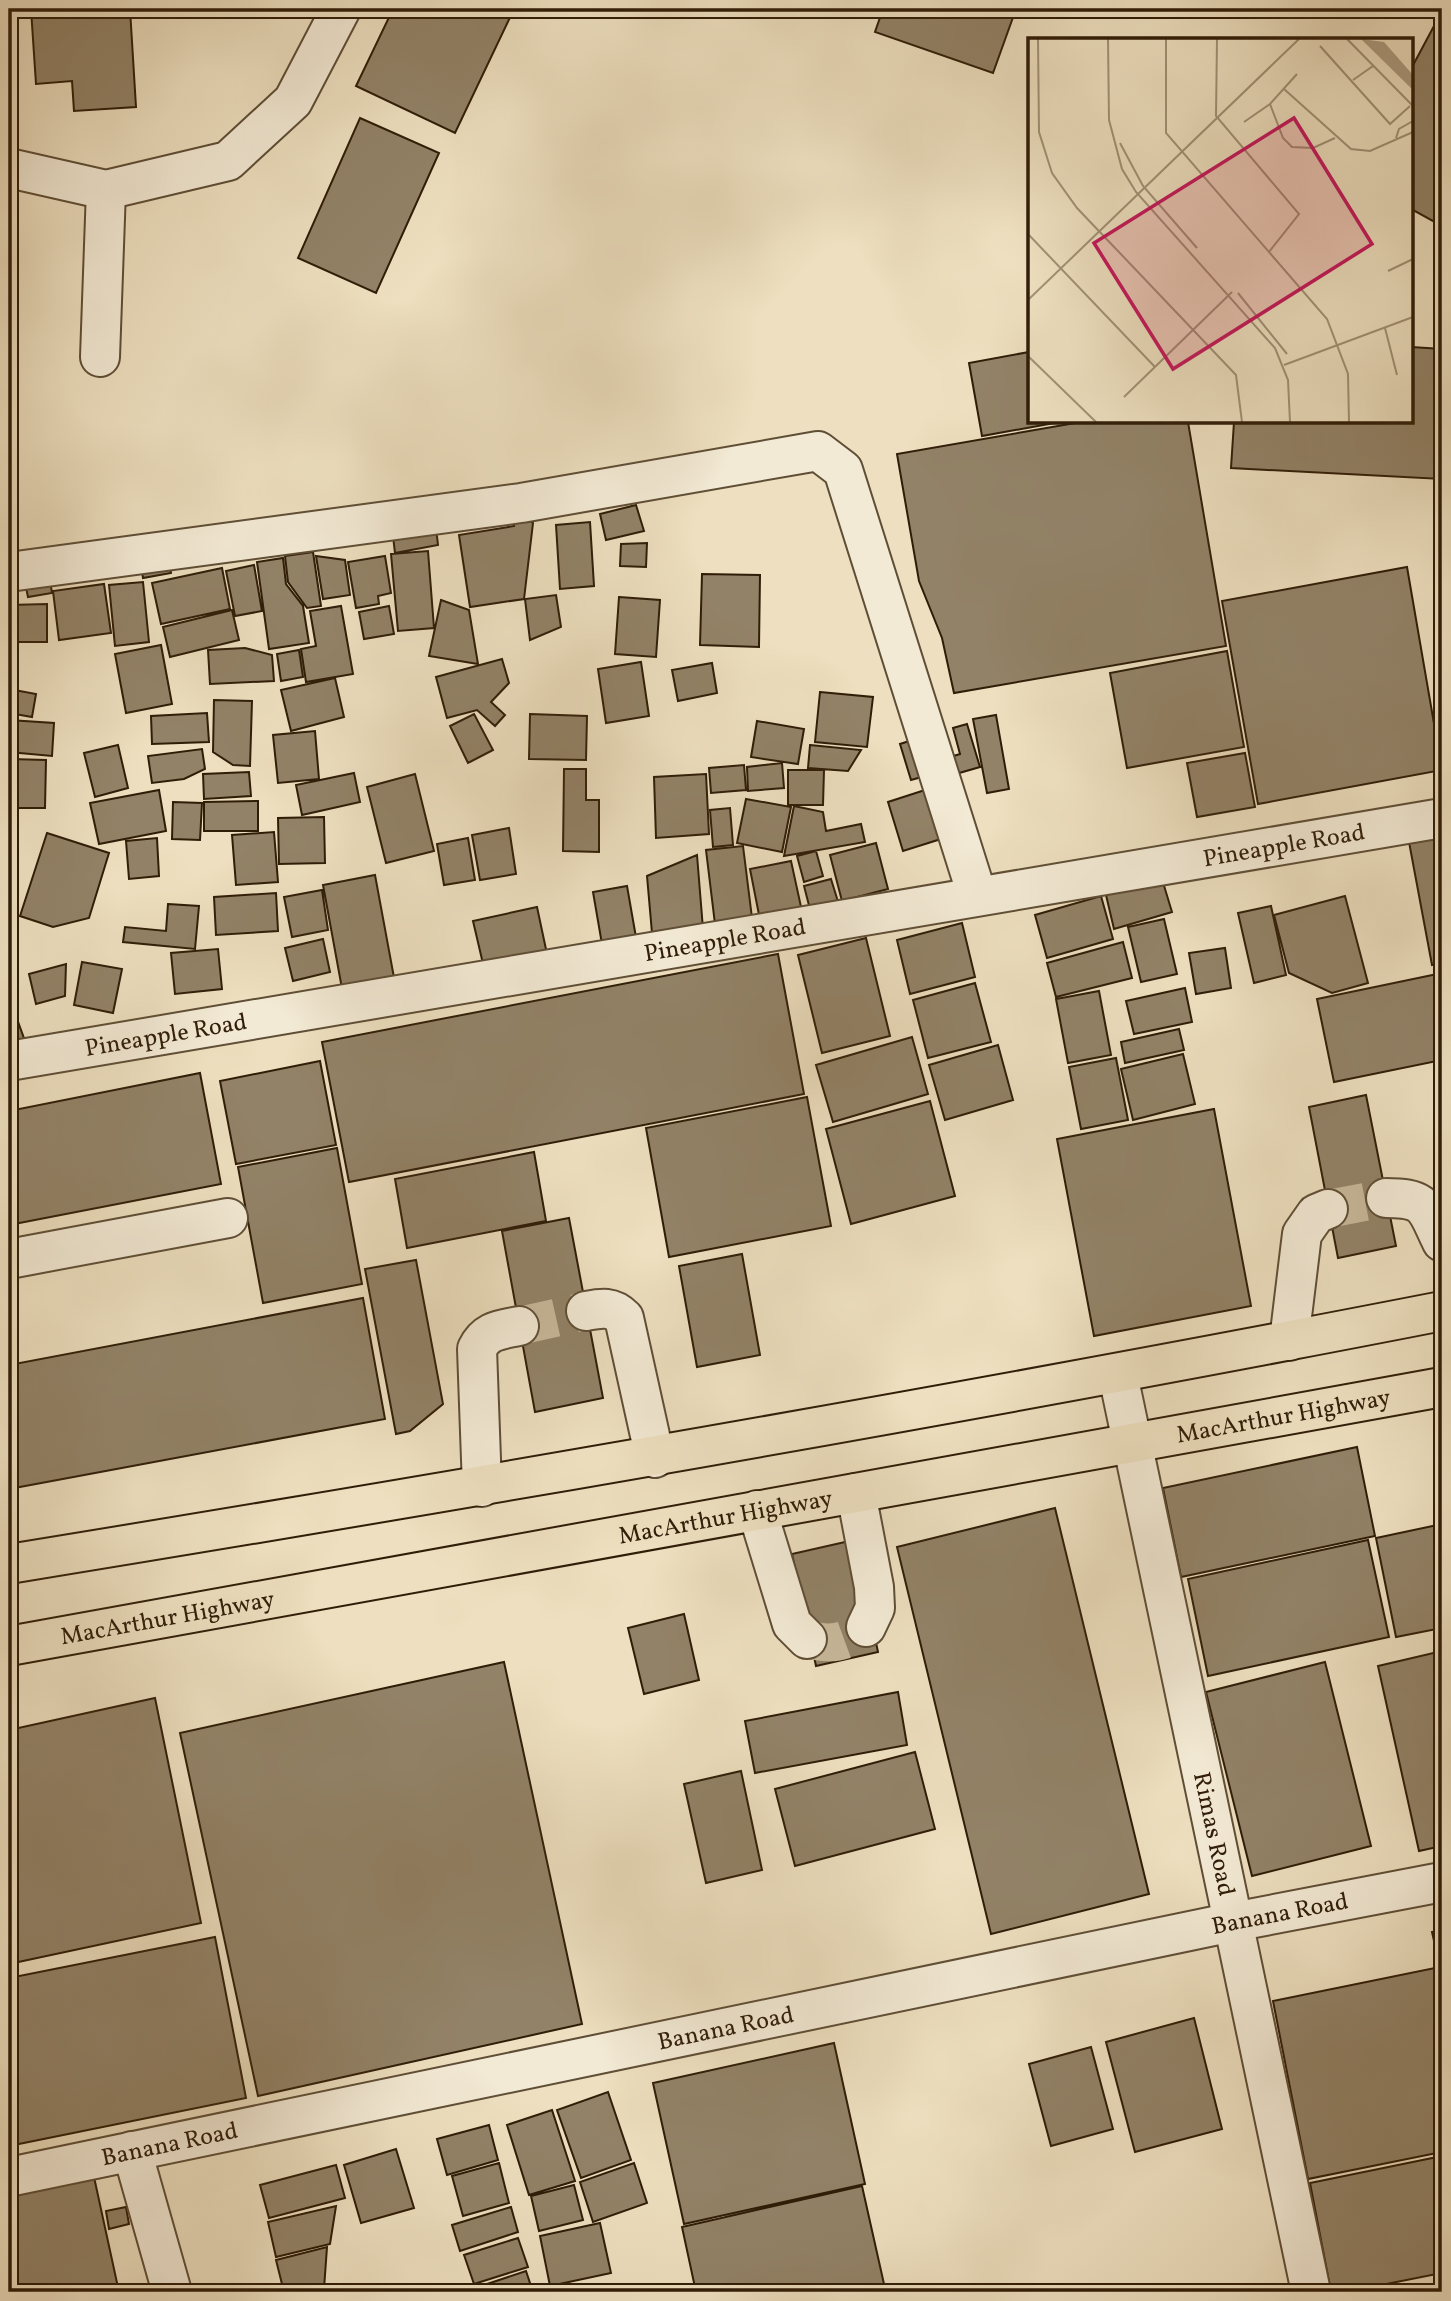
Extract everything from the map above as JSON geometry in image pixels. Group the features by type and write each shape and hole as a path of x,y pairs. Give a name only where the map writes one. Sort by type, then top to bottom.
{"highway":[{"path":"9,1564 655,1458 1118,1375 1442,1311"},
{"name":"MacArthur Highway","path":"9,1646 1442,1387"}],"street":[{"path":"9,168 106,190 228,161 293,101 341,9"},
{"path":"100,357 106,190"},
{"path":"9,572 521,503 818,451 843,470 977,895"},
{"name":"Pineapple Road","path":"9,1061 1442,818"},
{"path":"1387,1198 1412,1198 1419,1202 1442,1242"},
{"path":"1289,1341 1302,1234 1315,1214 1328,1209"},
{"path":"9,1259 228,1218"},
{"path":"586,1311 606,1308 617,1310 624,1318 655,1458"},
{"path":"482,1488 477,1349 482,1338 494,1331 519,1326"},
{"name":"Rimas Road","path":"1118,1375 1311,2292"},
{"path":"856,1493 874,1587 875,1608 866,1628"},
{"path":"757,1510 792,1624 807,1639"},
{"name":"Banana Road","path":"9,2177 1233,1922 1442,1882"},
{"path":"132,2151 172,2292"}],"building":[{"path":"31,9 130,9 136,107 74,111 72,81 36,84"},
{"path":"393,9 514,9 455,133 356,86"},
{"path":"883,9 1016,9 993,73 875,32"},
{"path":"1442,11 1442,226 1412,210 1412,67"},
{"path":"360,118 439,153 376,293 298,258"},
{"path":"1412,347 1442,349 1442,479 1231,468 1234,424 1412,424"},
{"path":"1028,352 1028,424 1049,424 982,436 969,363"},
{"path":"1070,424 1188,424 1226,646 954,693 942,638 919,581 897,454"},
{"path":"636,505 644,531 606,540 600,514"},
{"path":"510,508 533,523 524,599 470,607 459,535 514,526"},
{"path":"590,522 594,586 560,589 556,525"},
{"path":"436,528 438,545 395,553 393,536"},
{"path":"647,543 646,567 620,566 621,544"},
{"path":"428,551 434,628 398,631 391,554"},
{"path":"313,552 321,606 307,608 288,582 285,556"},
{"path":"168,555 171,573 143,578 140,560"},
{"path":"316,556 345,560 350,595 323,599"},
{"path":"385,556 391,593 378,596 379,604 356,608 348,562"},
{"path":"283,558 286,584 303,606 309,643 269,649 257,562"},
{"path":"254,565 262,611 235,616 226,571"},
{"path":"1407,567 1442,770 1258,804 1222,601"},
{"path":"48,568 52,593 28,597 23,573"},
{"path":"222,568 230,609 161,624 152,583"},
{"path":"702,574 760,575 759,647 700,645"},
{"path":"143,582 149,642 115,646 109,585"},
{"path":"104,584 111,633 59,640 53,591"},
{"path":"556,595 561,627 530,640 525,599"},
{"path":"619,597 660,600 656,657 615,654"},
{"path":"441,600 469,610 478,664 429,656"},
{"path":"47,604 47,642 9,642 9,605"},
{"path":"341,606 353,674 306,682 301,649 316,646 310,611"},
{"path":"389,606 394,634 364,639 359,612"},
{"path":"232,610 239,640 170,657 163,627"},
{"path":"161,645 172,704 126,713 115,654"},
{"path":"245,648 272,655 274,681 210,684 208,650"},
{"path":"299,650 303,677 281,681 277,654"},
{"path":"1227,651 1244,747 1127,768 1110,673"},
{"path":"502,659 509,683 491,702 505,715 495,726 477,710 447,718 436,677"},
{"path":"641,662 649,716 606,723 598,669"},
{"path":"712,663 717,693 678,701 672,670"},
{"path":"335,678 344,717 291,731 281,690"},
{"path":"9,689 36,694 32,717 9,713"},
{"path":"820,692 873,697 867,747 815,742"},
{"path":"214,700 252,701 250,766 233,765 213,752"},
{"path":"207,713 209,742 152,744 151,716"},
{"path":"474,714 493,750 468,763 450,726"},
{"path":"530,714 587,716 586,760 529,759"},
{"path":"996,715 1009,789 987,793 973,719"},
{"path":"9,720 54,723 52,756 9,752"},
{"path":"757,721 804,729 798,764 751,757"},
{"path":"967,724 980,767 942,778 937,761 960,754 953,728"},
{"path":"315,731 319,779 278,783 273,735"},
{"path":"925,736 936,773 911,780 900,744"},
{"path":"118,745 128,788 95,797 84,753"},
{"path":"810,745 861,750 848,771 808,768"},
{"path":"202,749 205,769 184,779 152,783 148,756"},
{"path":"1245,753 1255,807 1197,817 1187,763"},
{"path":"10,759 46,760 45,808 9,808"},
{"path":"782,763 784,788 748,791 747,767"},
{"path":"744,765 746,790 711,793 709,768"},
{"path":"564,769 586,769 586,800 599,800 599,852 563,851"},
{"path":"788,770 824,770 823,805 788,805"},
{"path":"249,772 251,796 204,799 203,774"},
{"path":"354,773 360,802 302,815 296,785"},
{"path":"415,774 434,851 386,863 367,787"},
{"path":"706,774 709,834 656,838 654,777"},
{"path":"928,789 944,838 903,851 888,802"},
{"path":"159,790 166,831 99,844 90,803"},
{"path":"746,799 791,807 782,852 737,843"},
{"path":"258,801 258,831 204,831 204,802"},
{"path":"173,802 202,803 200,840 172,839"},
{"path":"794,806 823,812 826,831 861,824 865,842 784,856"},
{"path":"730,808 733,845 713,847 710,810"},
{"path":"324,817 325,863 279,864 278,818"},
{"path":"509,828 516,874 480,880 472,835"},
{"path":"274,832 278,882 236,885 232,835"},
{"path":"47,833 109,853 89,918 53,927 20,916"},
{"path":"1442,836 1442,963 1432,965 1409,842"},
{"path":"157,838 159,876 129,879 126,841"},
{"path":"468,838 475,880 444,885 437,844"},
{"path":"876,843 888,889 842,901 830,855"},
{"path":"743,846 752,918 715,924 706,850"},
{"path":"816,851 823,876 804,882 797,856"},
{"path":"697,855 703,929 652,933 647,876"},
{"path":"791,861 803,916 761,925 750,869"},
{"path":"375,875 395,983 343,994 323,885"},
{"path":"831,879 840,908 812,917 804,886"},
{"path":"1162,879 1172,912 1114,929 1106,895"},
{"path":"627,886 637,943 603,950 593,892"},
{"path":"322,890 328,930 292,937 284,897"},
{"path":"276,893 278,931 216,935 214,897"},
{"path":"1101,896 1113,939 1047,958 1035,915"},
{"path":"1345,896 1368,983 1332,993 1289,973 1274,915"},
{"path":"168,904 199,906 195,949 123,942 125,927 166,931"},
{"path":"1271,906 1286,975 1254,983 1238,913"},
{"path":"537,907 547,954 484,968 473,921"},
{"path":"1164,919 1177,974 1141,982 1128,927"},
{"path":"962,923 975,977 910,994 897,940"},
{"path":"866,938 890,1036 822,1053 798,955"},
{"path":"323,939 330,972 293,981 285,948"},
{"path":"1123,942 1132,978 1056,997 1047,963"},
{"path":"1225,948 1231,988 1196,994 1189,953"},
{"path":"218,949 222,989 175,994 171,953"},
{"path":"778,954 804,1094 349,1182 322,1042"},
{"path":"82,962 122,969 113,1013 74,1005"},
{"path":"66,964 65,996 36,1004 29,974"},
{"path":"1442,973 1442,1060 1334,1082 1317,999"},
{"path":"975,983 991,1042 928,1058 913,1000"},
{"path":"1185,988 1192,1022 1134,1034 1126,1001"},
{"path":"1099,991 1111,1055 1068,1063 1056,999"},
{"path":"9,997 25,1041 9,1047"},
{"path":"1179,1029 1184,1050 1125,1063 1121,1042"},
{"path":"912,1037 928,1094 833,1122 816,1065"},
{"path":"998,1045 1013,1100 945,1120 929,1065"},
{"path":"1183,1054 1195,1104 1133,1120 1121,1069"},
{"path":"1116,1058 1128,1120 1081,1129 1069,1067"},
{"path":"320,1061 336,1145 236,1164 220,1081"},
{"path":"200,1073 221,1184 9,1225 9,1111"},
{"path":"1366,1095 1396,1246 1338,1258 1309,1107"},
{"path":"807,1097 831,1226 669,1257 646,1128"},
{"path":"930,1101 955,1196 851,1224 826,1129"},
{"path":"1214,1109 1251,1306 1094,1336 1057,1139"},
{"path":"337,1148 362,1284 263,1303 238,1167"},
{"path":"534,1152 546,1221 407,1248 395,1179"},
{"path":"569,1218 603,1398 535,1412 502,1231"},
{"path":"742,1254 760,1355 697,1367 679,1266"},
{"path":"416,1260 443,1404 410,1431 396,1434 365,1269"},
{"path":"363,1298 385,1419 9,1489 9,1365"},
{"path":"1357,1447 1375,1536 1181,1577 1163,1488"},
{"path":"1055,1508 1149,1894 991,1934 897,1547"},
{"path":"1442,1524 1442,1628 1396,1637 1376,1538"},
{"path":"854,1540 878,1652 816,1666 792,1554"},
{"path":"1368,1540 1389,1637 1208,1676 1188,1579"},
{"path":"684,1614 699,1680 644,1694 628,1628"},
{"path":"1442,1651 1442,1846 1419,1851 1378,1666"},
{"path":"504,1662 582,2024 258,2096 180,1733"},
{"path":"1325,1662 1371,1846 1252,1876 1206,1692"},
{"path":"898,1692 907,1745 755,1773 745,1721"},
{"path":"155,1698 201,1923 9,1964 9,1730"},
{"path":"915,1752 935,1829 795,1866 775,1789"},
{"path":"741,1771 762,1870 706,1883 684,1784"},
{"path":"1442,1930 1442,2152 1308,2179 1273,2001 1440,1967 1432,1932"},
{"path":"215,1937 246,2098 9,2146 9,1978"},
{"path":"1194,2018 1222,2129 1135,2152 1106,2042"},
{"path":"834,2043 865,2184 684,2224 653,2083"},
{"path":"1091,2047 1113,2129 1051,2146 1029,2064"},
{"path":"608,2092 631,2160 581,2178 557,2110"},
{"path":"552,2110 575,2181 529,2195 507,2125"},
{"path":"489,2125 498,2160 447,2175 437,2139"},
{"path":"396,2149 414,2208 361,2223 344,2165"},
{"path":"1442,2156 1442,2273 1346,2292 1331,2292 1310,2183"},
{"path":"499,2163 509,2203 463,2216 452,2176"},
{"path":"634,2163 647,2203 593,2222 580,2182"},
{"path":"336,2165 345,2198 269,2218 260,2185"},
{"path":"94,2177 119,2292 9,2292 9,2196"},
{"path":"574,2185 583,2220 539,2231 531,2196"},
{"path":"862,2186 884,2284 846,2292 696,2292 682,2227"},
{"path":"336,2206 330,2244 276,2257 268,2222"},
{"path":"126,2207 129,2224 109,2229 106,2211"},
{"path":"511,2207 518,2232 460,2251 452,2225"},
{"path":"600,2223 611,2273 550,2286 540,2236"},
{"path":"518,2238 528,2267 474,2284 464,2255"},
{"path":"327,2247 324,2289 284,2292 276,2260"},
{"path":"526,2271 533,2292 473,2292 472,2289"},
{"path":"1442,2285 1442,2292 1408,2292"}],"tunnel":[{"path":"1328,1209 1386,1198"},
{"path":"519,1326 586,1311"},
{"path":"807,1639 838,1642 866,1627"}]}
